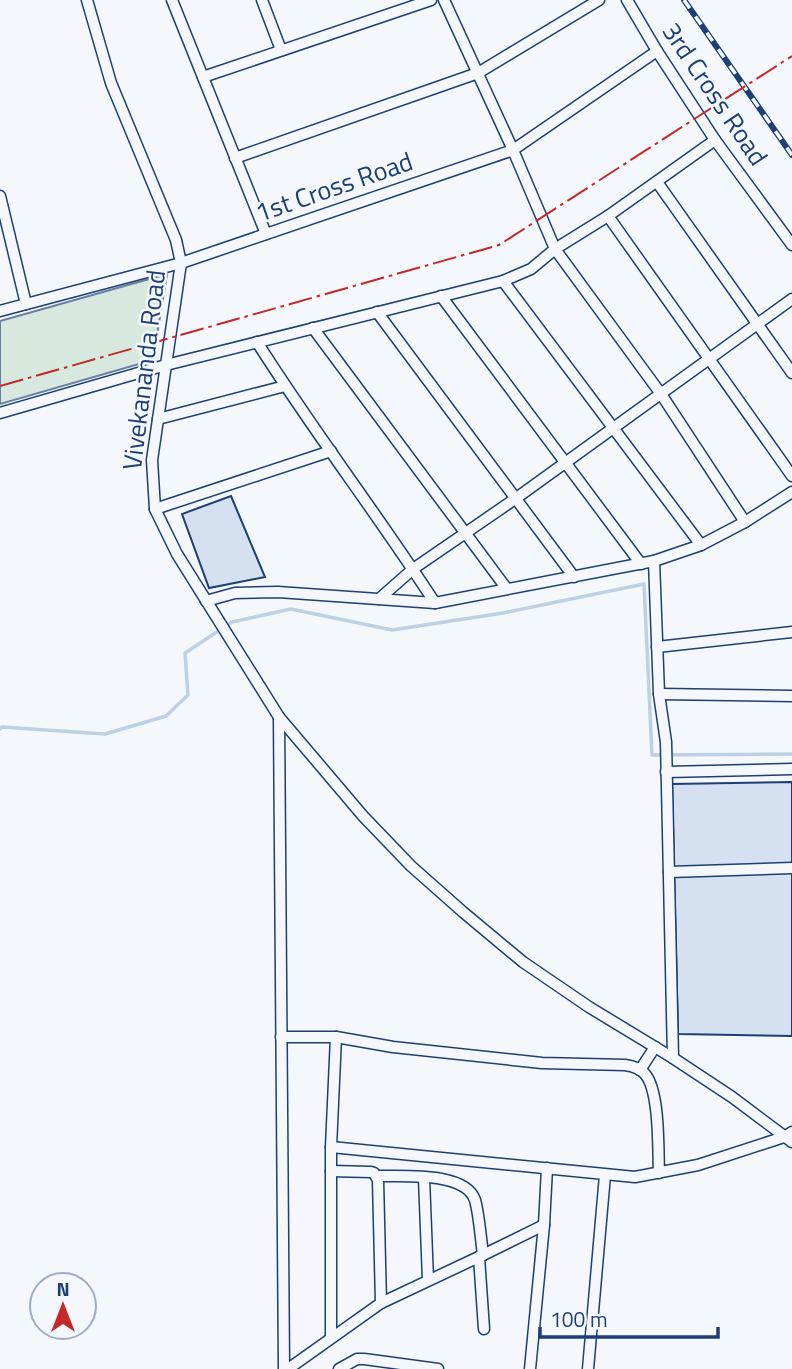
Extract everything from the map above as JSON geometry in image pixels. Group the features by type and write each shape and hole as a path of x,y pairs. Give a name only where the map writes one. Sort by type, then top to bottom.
{"street":[{"name":"Vivekananda Road","path":"87,0 111,83 176,240 181,264 152,460 155,509 177,554 217,619 279,718 363,816 411,866 523,962 589,1007 673,1058 789,1137"},
{"path":"172,0 266,234"},
{"path":"262,0 281,50"},
{"path":"203,77 431,0"},
{"path":"444,0 513,150 555,250 661,394 745,522"},
{"path":"235,158 478,73 599,0"},
{"name":"3rd Cross Road","path":"626,0 715,140 792,245"},
{"name":"1st Cross Road","path":"0,311 181,264 513,150 657,51"},
{"path":"0,413 166,365 503,281 531,269 715,140"},
{"path":"657,182 792,373"},
{"path":"0,196 26,304"},
{"path":"608,216 792,477"},
{"path":"503,281 701,545"},
{"path":"441,296 641,564"},
{"path":"379,599 413,569 466,534 792,299"},
{"path":"377,312 574,577"},
{"path":"313,328 507,589"},
{"path":"257,342 435,603"},
{"path":"158,419 285,386"},
{"path":"155,509 331,451"},
{"path":"206,600 234,593 278,592 435,603 641,564 654,565 745,522 792,492"},
{"path":"654,565 659,694 666,742 673,1058"},
{"path":"657,647 792,632"},
{"path":"659,694 792,696"},
{"path":"279,718 286,1369"},
{"path":"666,769 792,769"},
{"path":"669,872 792,868"},
{"path":"281,1037 335,1037 393,1047 542,1063 634,1067 646,1074 651,1087 658,1120 659,1173"},
{"path":"331,1336 331,1147 335,1037"},
{"path":"640,1070 655,1047"},
{"path":"331,1147 635,1177 698,1165 789,1137"},
{"path":"530,1369 547,1168"},
{"path":"331,1171 452,1180 471,1193 475,1199 481,1256 484,1329"},
{"path":"588,1369 605,1175"},
{"path":"377,1176 380,1303"},
{"path":"424,1178 428,1280"},
{"path":"286,1369 380,1303 544,1225"},
{"path":"339,1369 357,1359 438,1369"}],"shaded area":[{"path":"167,274 153,360 0,404 0,321"}],"building":[{"path":"231,496 265,577 209,588 182,514"},
{"path":"792,782 792,1036 678,1034 672,784"}],"waterway":[{"path":"0,729 105,734 166,716 188,695 185,653 232,622 291,609 392,630 503,613 644,584 652,755 792,754"}],"railway":[{"path":"684,0 792,155"}],"power":[{"path":"0,386 499,245 792,56"}]}
